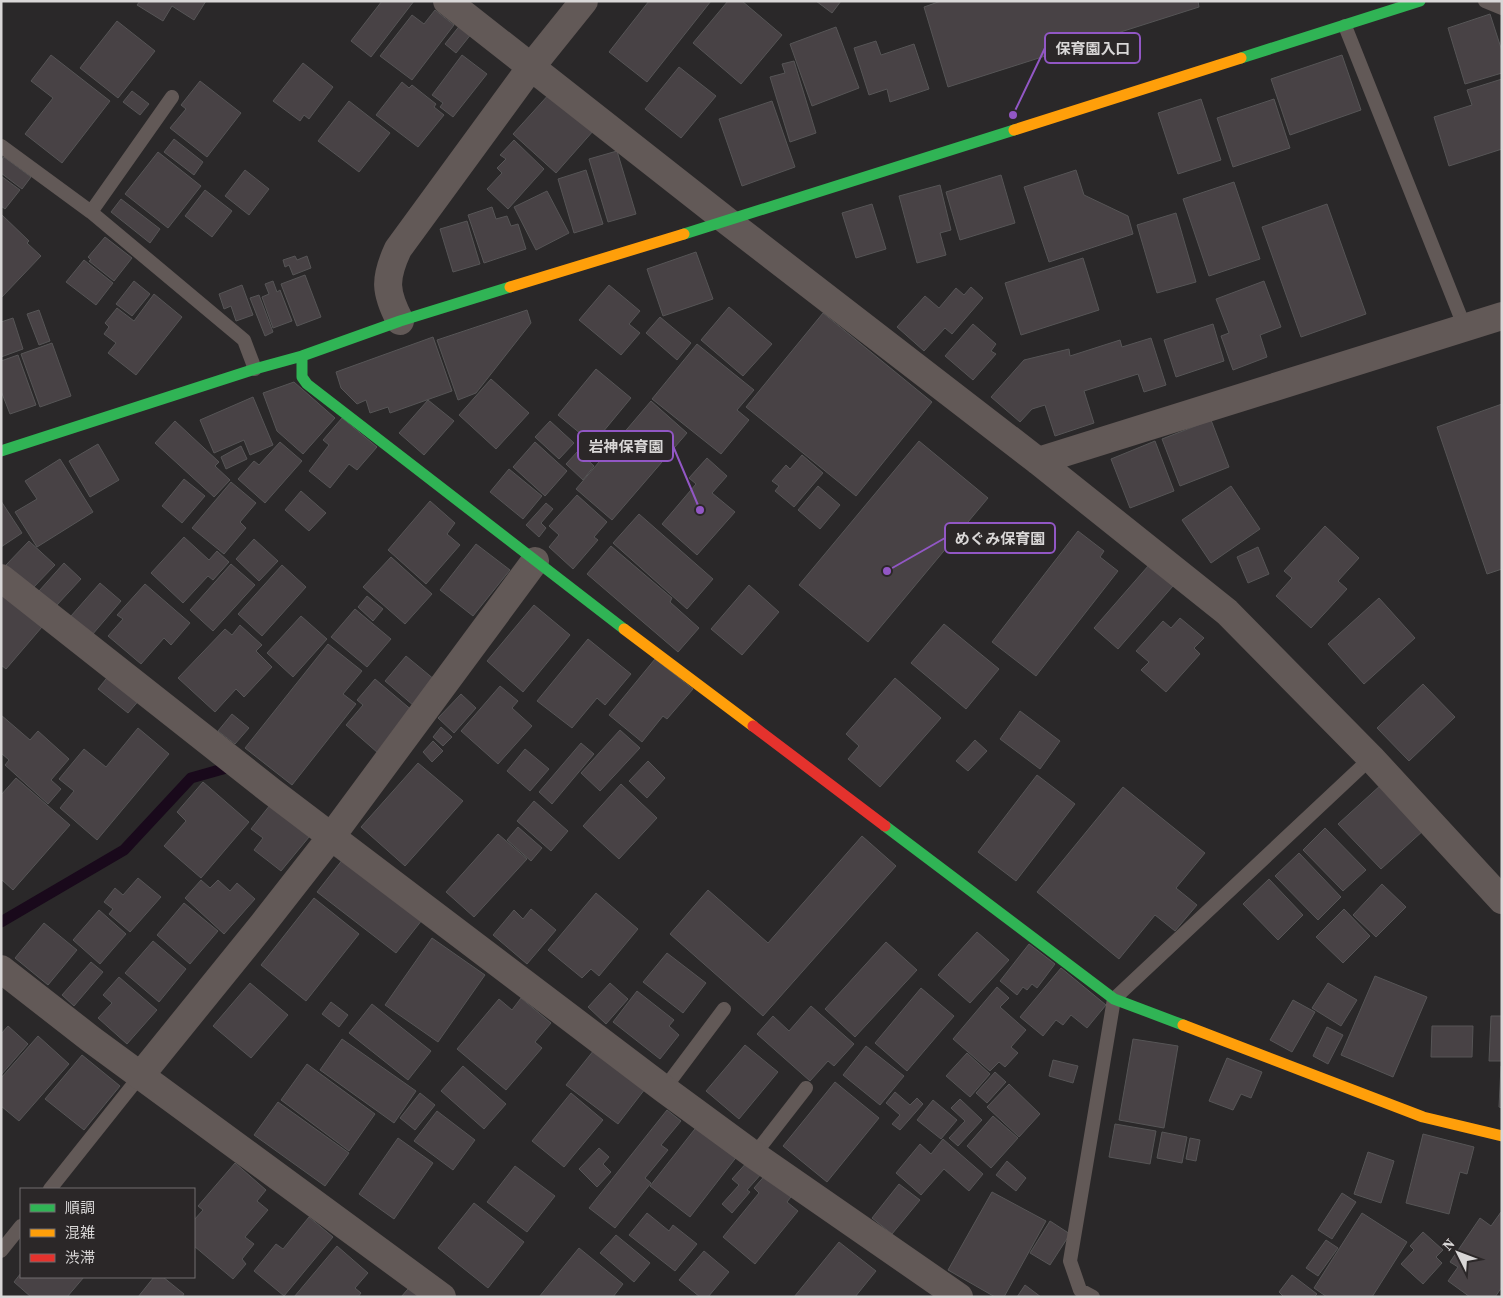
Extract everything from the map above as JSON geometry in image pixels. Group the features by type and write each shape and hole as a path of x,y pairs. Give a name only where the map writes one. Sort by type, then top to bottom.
{"street":[{"path":"447,1 726,221 1038,462 1226,612 1371,758 1502,900"},
{"path":"400,321 390,302 388,292 392,262 398,249 531,67 584,1"},
{"path":"1,451 255,369 302,356 400,321 726,221 1345,26 1394,6 1420,1"},
{"path":"1038,462 1502,316"},
{"path":"302,356 302,376 306,384 535,561 1114,999 1423,1117 1502,1136"},
{"path":"140,1076 331,837 535,561"},
{"path":"1,578 271,791 664,1089 754,1155 959,1297"},
{"path":"1,968 140,1076 442,1297"}],"lane":[{"path":"1485,1 1502,8"},
{"path":"1345,26 1465,328"},
{"path":"91,212 172,97"},
{"path":"1,146 91,212 244,340 255,369"},
{"path":"1094,1297 1078,1293 1070,1261 1114,999 1371,758"},
{"path":"664,1089 724,1009"},
{"path":"51,1188 140,1076"},
{"path":"754,1155 806,1088"},
{"path":"1,1251 20,1227"}],"building":[{"path":"140,1 206,1 194,20 172,6 163,21 137,5"},
{"path":"382,1 414,1 371,57 351,41"},
{"path":"649,1 711,1 647,82 609,52"},
{"path":"728,1 742,1 782,35 741,84 693,43"},
{"path":"816,1 841,1 832,13"},
{"path":"941,1 1198,1 1199,7 948,87 924,7"},
{"path":"435,10 454,25 412,80 380,56 412,15 424,24"},
{"path":"1490,14 1502,51 1502,73 1465,84 1448,28"},
{"path":"117,21 155,51 118,98 80,68"},
{"path":"461,24 472,33 456,53 445,44"},
{"path":"836,27 859,88 812,106 790,44"},
{"path":"876,41 881,55 914,44 929,89 890,102 887,89 869,95 854,48"},
{"path":"51,55 110,101 62,163 25,134 53,98 31,81"},
{"path":"462,55 487,74 453,117 440,107 443,103 432,95"},
{"path":"1342,55 1361,110 1290,135 1271,79"},
{"path":"794,61 816,133 790,142 770,77 785,73 782,64"},
{"path":"303,63 333,87 309,119 304,115 300,121 273,101"},
{"path":"679,67 716,96 681,138 645,109"},
{"path":"1502,79 1502,149 1449,166 1434,117 1472,105 1467,90"},
{"path":"200,81 241,113 207,157 170,128 186,109 181,105"},
{"path":"402,82 409,88 412,85 436,104 434,107 444,115 418,147 376,115"},
{"path":"132,91 149,104 140,115 123,102"},
{"path":"551,92 594,130 556,173 513,134"},
{"path":"1201,99 1221,160 1178,174 1158,113"},
{"path":"1274,99 1290,148 1233,167 1217,118"},
{"path":"349,101 390,133 359,172 318,141"},
{"path":"772,101 795,167 742,186 719,119"},
{"path":"174,139 203,162 194,175 164,152"},
{"path":"514,140 544,169 508,209 487,189 502,173 497,168 506,159 500,155"},
{"path":"617,151 636,214 608,222 589,159"},
{"path":"158,152 201,186 168,228 125,194"},
{"path":"4,157 31,177 22,189 1,173 1,161"},
{"path":"245,170 269,189 249,215 225,196"},
{"path":"586,170 603,224 574,233 558,179"},
{"path":"1076,170 1084,195 1128,216 1133,234 1049,262 1024,187"},
{"path":"1001,175 1015,223 960,240 946,192"},
{"path":"1,176 20,190 5,209 1,206"},
{"path":"1234,182 1260,259 1209,276 1183,199"},
{"path":"940,185 951,230 940,233 946,255 917,263 899,196"},
{"path":"205,190 232,211 212,237 185,216"},
{"path":"547,191 569,233 536,250 514,207"},
{"path":"121,199 160,229 150,243 111,212"},
{"path":"872,204 886,249 856,258 842,213"},
{"path":"1327,204 1366,314 1301,337 1262,227"},
{"path":"492,207 496,219 507,216 511,226 518,224 526,249 484,263 468,215"},
{"path":"1176,213 1196,282 1157,293 1137,225"},
{"path":"1,214 29,241 27,243 41,256 1,298"},
{"path":"467,221 480,264 453,272 440,229"},
{"path":"105,237 132,258 114,281 89,261 91,260 88,257"},
{"path":"696,252 713,299 663,316 647,269"},
{"path":"295,256 297,260 307,256 311,268 293,275 289,265 285,267 283,260"},
{"path":"1083,258 1099,310 1021,335 1005,283"},
{"path":"84,260 113,283 96,305 66,282"},
{"path":"305,275 321,317 297,326 281,284"},
{"path":"134,281 150,294 132,316 116,304"},
{"path":"273,281 277,292 280,290 292,321 273,328 262,297 269,294 265,284"},
{"path":"1264,281 1281,327 1260,335 1267,357 1233,370 1221,336 1229,333 1216,299"},
{"path":"242,285 253,315 236,321 231,306 224,309 219,294"},
{"path":"609,285 640,311 629,324 640,333 621,355 579,320"},
{"path":"971,287 983,298 952,334 945,328 924,351 897,327 925,296 939,308 956,288 964,295"},
{"path":"154,294 182,317 136,375 108,353 116,343 104,334 109,327 105,323 117,308 134,321"},
{"path":"259,295 273,332 265,336 250,298"},
{"path":"729,307 772,344 743,376 701,340"},
{"path":"39,310 50,341 39,345 27,314"},
{"path":"527,310 531,323 476,393 458,400 437,340"},
{"path":"823,313 932,402 856,496 746,407"},
{"path":"660,317 691,343 677,360 646,333"},
{"path":"13,318 23,349 1,357 1,322"},
{"path":"973,324 996,344 991,351 996,354 973,380 945,356"},
{"path":"1213,324 1224,361 1176,377 1164,340"},
{"path":"433,337 452,391 390,413 388,407 370,413 366,400 357,404 341,388 336,372"},
{"path":"1151,338 1166,385 1144,392 1138,374 1084,391 1094,423 1055,436 1045,405 1032,409 1020,422 991,397 1024,360 1069,349 1070,356 1120,340 1122,347"},
{"path":"52,343 71,396 40,407 21,354"},
{"path":"697,344 754,390 737,410 749,420 721,454 652,399"},
{"path":"18,355 36,405 10,414 1,391 1,361"},
{"path":"596,369 631,398 593,444 558,415"},
{"path":"491,379 529,413 496,449 459,415"},
{"path":"294,382 335,418 303,454 277,431 263,393"},
{"path":"253,397 273,445 250,455 244,440 214,453 200,420"},
{"path":"428,400 454,421 424,455 399,433"},
{"path":"651,401 687,433 612,520 576,489"},
{"path":"1502,404 1502,569 1487,574 1437,427"},
{"path":"342,418 377,447 357,470 349,464 330,488 309,471 329,445 323,440"},
{"path":"1211,420 1229,467 1180,486 1162,439"},
{"path":"175,421 219,462 215,466 230,480 214,497 155,443"},
{"path":"550,421 574,443 559,459 535,437"},
{"path":"919,441 988,498 868,642 799,585"},
{"path":"1155,441 1174,491 1130,508 1111,459"},
{"path":"280,442 302,461 265,503 238,479 254,461 259,465"},
{"path":"535,442 567,471 545,496 513,467"},
{"path":"98,444 119,480 90,497 69,461"},
{"path":"241,446 247,459 226,469 221,457"},
{"path":"578,451 594,466 583,480 566,464"},
{"path":"802,455 823,473 794,507 775,491 779,486 772,481 786,465 790,469"},
{"path":"707,458 727,476 712,493 735,512 697,555 662,524 696,484 689,478"},
{"path":"60,459 93,512 37,547 15,512 37,499 25,481"},
{"path":"509,469 542,496 523,519 490,492"},
{"path":"184,479 205,496 182,523 162,506"},
{"path":"231,482 256,503 240,522 246,528 224,554 192,528"},
{"path":"818,486 840,505 820,529 798,510"},
{"path":"1231,486 1260,529 1211,563 1182,520"},
{"path":"301,491 326,513 309,531 285,510"},
{"path":"577,495 607,522 594,537 598,540 573,569 549,547 559,535 549,526"},
{"path":"1,501 22,533 1,547"},
{"path":"430,501 455,523 447,534 460,545 426,584 388,550"},
{"path":"546,503 553,509 541,523 546,528 539,537 526,525"},
{"path":"639,514 713,579 687,609 613,543"},
{"path":"1325,526 1359,558 1338,581 1347,589 1311,628 1276,596 1292,578 1284,571"},
{"path":"1078,531 1104,551 1100,557 1118,571 1036,676 992,642"},
{"path":"184,537 209,560 217,551 229,562 213,580 208,576 183,603 151,573"},
{"path":"254,539 278,561 259,581 236,559"},
{"path":"29,541 55,565 32,589 6,565"},
{"path":"476,544 510,570 473,616 440,590"},
{"path":"611,546 672,598 670,602 699,628 678,652 587,574"},
{"path":"1258,547 1269,574 1248,583 1237,557"},
{"path":"391,557 432,594 405,624 363,587"},
{"path":"64,563 81,579 56,606 39,591"},
{"path":"231,564 255,585 213,631 190,610"},
{"path":"282,565 306,587 262,636 238,614"},
{"path":"1149,565 1173,586 1118,649 1094,628"},
{"path":"100,583 121,601 92,635 71,616"},
{"path":"145,584 190,623 171,645 164,638 141,664 108,636 123,619 117,615"},
{"path":"749,585 779,612 742,655 711,629"},
{"path":"1,592 42,627 6,669 1,665"},
{"path":"367,596 383,609 373,621 358,607"},
{"path":"1379,598 1415,638 1364,684 1328,644"},
{"path":"534,605 570,635 523,692 487,661"},
{"path":"355,609 391,639 367,667 331,637"},
{"path":"301,616 327,639 293,677 267,653"},
{"path":"1180,618 1204,638 1194,648 1200,654 1166,692 1141,670 1149,662 1136,651 1163,621 1171,628"},
{"path":"944,624 999,669 966,709 911,663"},
{"path":"240,625 262,645 256,651 272,667 244,697 236,689 215,712 178,678 225,629 232,635"},
{"path":"588,639 631,674 605,705 597,698 572,728 537,701"},
{"path":"328,644 362,671 343,694 356,704 292,785 245,748"},
{"path":"406,656 435,680 414,706 385,681"},
{"path":"655,659 693,689 667,719 663,716 642,742 609,715"},
{"path":"110,674 141,698 128,713 98,689"},
{"path":"895,678 941,718 880,787 848,759 859,746 846,734"},
{"path":"375,679 414,712 378,753 346,725 363,705 357,700"},
{"path":"1423,684 1455,717 1409,761 1377,728"},
{"path":"500,686 518,701 512,708 532,726 498,764 461,731"},
{"path":"461,694 476,708 454,733 438,718"},
{"path":"1020,711 1060,741 1040,769 1000,739"},
{"path":"232,714 249,728 235,744 218,731"},
{"path":"1,715 30,740 38,731 69,759 51,780 61,789 48,804 5,765 9,760 1,753"},
{"path":"441,727 452,737 443,746 433,737"},
{"path":"138,728 169,754 97,840 60,808 74,791 59,779 84,749 106,767"},
{"path":"620,730 640,748 600,791 581,773"},
{"path":"975,740 987,751 968,771 956,761"},
{"path":"433,741 443,751 432,762 423,752"},
{"path":"581,743 594,754 552,804 539,792"},
{"path":"525,749 549,769 530,791 507,771"},
{"path":"648,761 665,778 647,798 629,781"},
{"path":"418,763 463,801 405,866 361,827"},
{"path":"1037,775 1075,804 1016,881 978,852"},
{"path":"16,778 70,825 13,890 1,879 1,795"},
{"path":"203,782 249,822 201,878 164,846 186,821 177,812"},
{"path":"621,784 657,818 619,859 583,826"},
{"path":"1382,784 1424,830 1381,869 1338,824"},
{"path":"1123,787 1205,853 1176,888 1197,905 1175,931 1155,915 1119,959 1037,892"},
{"path":"274,800 314,831 281,871 254,850 263,838 251,829"},
{"path":"534,801 568,831 551,851 517,821"},
{"path":"518,827 542,848 531,861 507,840"},
{"path":"1325,828 1366,870 1343,891 1303,850"},
{"path":"498,834 527,859 474,917 446,892"},
{"path":"862,836 896,866 763,1016 670,934 708,890 768,943"},
{"path":"1299,853 1341,897 1318,920 1275,876"},
{"path":"343,859 422,920 396,953 317,892"},
{"path":"138,878 161,897 130,932 109,914 113,909 104,902 115,888 123,895"},
{"path":"1269,879 1303,915 1278,940 1243,904"},
{"path":"201,880 210,888 218,880 230,891 237,883 255,899 224,934 185,898"},
{"path":"1382,884 1406,907 1376,937 1353,915"},
{"path":"596,893 638,929 599,976 591,969 582,978 548,950"},
{"path":"314,898 359,934 306,1001 261,965"},
{"path":"184,903 218,931 190,964 157,935"},
{"path":"531,909 556,930 527,964 493,935 514,910 523,919"},
{"path":"1344,909 1370,936 1343,963 1316,937"},
{"path":"99,910 126,934 100,964 73,940"},
{"path":"44,923 77,950 48,985 15,958"},
{"path":"977,932 1009,960 970,1003 938,975"},
{"path":"432,938 485,975 438,1042 385,1005"},
{"path":"153,941 186,969 159,1002 125,973"},
{"path":"886,942 917,970 855,1037 825,1009"},
{"path":"1029,944 1055,964 1037,988 1032,984 1027,990 1023,987 1017,995 1000,981"},
{"path":"667,953 706,983 683,1013 643,982"},
{"path":"91,962 103,972 74,1006 62,995"},
{"path":"1061,968 1106,1005 1087,1028 1071,1015 1063,1025 1056,1020 1043,1036 1020,1017"},
{"path":"1375,976 1427,997 1393,1077 1341,1055"},
{"path":"119,977 157,1010 127,1044 98,1018 112,1003 103,995"},
{"path":"250,983 288,1015 251,1058 213,1026"},
{"path":"610,983 628,999 606,1024 588,1007"},
{"path":"1328,983 1357,1000 1341,1026 1312,1008"},
{"path":"997,987 1009,998 1000,1007 1026,1030 1011,1047 1018,1053 1005,1067 999,1062 990,1071 953,1039"},
{"path":"921,988 954,1016 907,1071 875,1043"},
{"path":"637,991 674,1020 669,1026 679,1035 660,1059 613,1022"},
{"path":"521,998 551,1023 535,1042 542,1048 506,1090 457,1049 499,999 512,1010"},
{"path":"1293,1000 1315,1012 1292,1052 1270,1040"},
{"path":"331,1002 348,1015 339,1027 322,1014"},
{"path":"372,1004 431,1051 408,1080 349,1033"},
{"path":"811,1006 854,1044 834,1066 828,1061 810,1081 757,1034 773,1016 789,1031"},
{"path":"1491,1016 1502,1016 1502,1061 1489,1061"},
{"path":"8,1026 28,1044 1,1075 1,1034"},
{"path":"1432,1026 1473,1026 1472,1057 1431,1057"},
{"path":"1327,1027 1343,1035 1328,1064 1313,1056"},
{"path":"38,1036 69,1064 19,1121 1,1106 1,1078"},
{"path":"342,1039 416,1091 394,1123 320,1070"},
{"path":"1133,1039 1178,1046 1164,1128 1119,1120"},
{"path":"745,1045 778,1072 739,1119 706,1091"},
{"path":"866,1046 904,1076 880,1105 843,1075"},
{"path":"594,1050 645,1089 618,1124 566,1085"},
{"path":"967,1053 990,1074 970,1097 946,1076"},
{"path":"82,1055 120,1086 84,1130 45,1099"},
{"path":"1227,1058 1262,1072 1251,1098 1241,1094 1233,1110 1209,1101"},
{"path":"1053,1060 1078,1066 1073,1083 1049,1076"},
{"path":"307,1064 375,1114 349,1151 281,1100"},
{"path":"463,1066 506,1104 484,1129 441,1091"},
{"path":"1502,1066 1502,1108 1499,1107"},
{"path":"995,1072 1006,1082 987,1103 976,1093"},
{"path":"835,1082 879,1118 827,1182 783,1146"},
{"path":"1009,1084 1040,1114 1019,1137 987,1107"},
{"path":"895,1092 910,1105 917,1098 923,1104 900,1130 892,1124 900,1115 886,1103"},
{"path":"420,1093 435,1105 415,1130 400,1118"},
{"path":"571,1093 603,1120 564,1167 532,1141"},
{"path":"960,1099 982,1120 958,1146 949,1138 965,1121 951,1108"},
{"path":"933,1100 957,1120 941,1139 917,1120"},
{"path":"278,1102 349,1153 325,1186 254,1135"},
{"path":"667,1110 681,1121 661,1145 668,1150 645,1178 651,1183 615,1228 589,1208"},
{"path":"437,1111 475,1140 453,1170 414,1141"},
{"path":"993,1116 1018,1138 991,1168 967,1146"},
{"path":"1115,1124 1156,1131 1150,1164 1109,1157"},
{"path":"698,1125 738,1155 690,1217 650,1186"},
{"path":"1162,1132 1187,1137 1182,1163 1157,1158"},
{"path":"1423,1134 1474,1147 1467,1174 1460,1172 1449,1214 1406,1203"},
{"path":"398,1138 433,1163 394,1219 359,1194"},
{"path":"1190,1138 1200,1140 1196,1161 1186,1159"},
{"path":"943,1139 983,1174 969,1191 944,1169 921,1195 896,1173 920,1144 931,1154"},
{"path":"599,1148 609,1157 603,1164 611,1172 597,1187 579,1169"},
{"path":"1368,1152 1394,1161 1381,1203 1354,1194"},
{"path":"749,1160 762,1173 747,1190 750,1192 732,1213 722,1204 739,1185 732,1179"},
{"path":"1007,1161 1026,1178 1016,1191 996,1175"},
{"path":"235,1163 266,1190 257,1201 268,1210 245,1237 254,1244 242,1259 246,1264 233,1279 195,1247 195,1219 203,1210 198,1206"},
{"path":"515,1166 555,1196 527,1232 487,1202"},
{"path":"768,1172 794,1193 787,1202 798,1211 755,1264 723,1237 759,1193 754,1188"},
{"path":"899,1184 920,1200 892,1234 872,1218"},
{"path":"992,1192 1046,1221 1004,1297 995,1297 948,1270"},
{"path":"1342,1193 1356,1202 1332,1239 1318,1230"},
{"path":"474,1203 524,1242 488,1288 438,1248"},
{"path":"1501,1212 1502,1287 1495,1297 1470,1297 1448,1281 1458,1267 1450,1262 1480,1218 1491,1226"},
{"path":"647,1213 669,1231 673,1225 697,1244 675,1271 629,1235"},
{"path":"1362,1213 1407,1242 1372,1297 1327,1297 1314,1288"},
{"path":"309,1217 333,1237 284,1296 254,1271 276,1244 283,1249"},
{"path":"1050,1221 1070,1234 1050,1265 1030,1253"},
{"path":"1423,1232 1443,1250 1436,1257 1442,1263 1423,1284 1401,1264 1414,1250 1410,1246"},
{"path":"616,1235 650,1263 634,1282 600,1253"},
{"path":"1326,1240 1338,1248 1318,1276 1306,1268"},
{"path":"839,1242 876,1271 855,1297 794,1297"},
{"path":"337,1246 368,1273 355,1288 361,1293 358,1297 294,1297"},
{"path":"579,1248 623,1284 613,1297 539,1297"},
{"path":"704,1251 729,1272 708,1297 700,1297 679,1280"},
{"path":"20,1274 20,1278 83,1278 67,1297 31,1297 14,1282"},
{"path":"1292,1275 1317,1294 1314,1297 1284,1297 1279,1292"},
{"path":"153,1278 164,1278 184,1294 182,1297 138,1297"},
{"path":"414,1282 430,1297 401,1297"},
{"path":"1025,1285 1041,1297 1017,1297"}],"waterway":[{"path":"1,922 124,850 191,778 230,767 234,770"}],"traffic: fast":[{"path":"1241,58 1420,1"},
{"path":"684,234 1014,130"},
{"path":"1,451 255,369 302,356 400,321 510,287"},
{"path":"302,356 302,377 307,384 624,629"},
{"path":"885,826 1114,999 1183,1025"}],"traffic: slow":[{"path":"1014,130 1241,58"},
{"path":"510,287 684,234"},
{"path":"624,629 753,726"},
{"path":"1183,1025 1423,1117 1502,1136"}],"traffic: jam":[{"path":"753,726 885,826"}],"place":[{"name":"保育園入口","path":"1013,115"},
{"name":"岩神保育園","path":"700,510"},
{"name":"めぐみ保育園","path":"887,571"}]}
